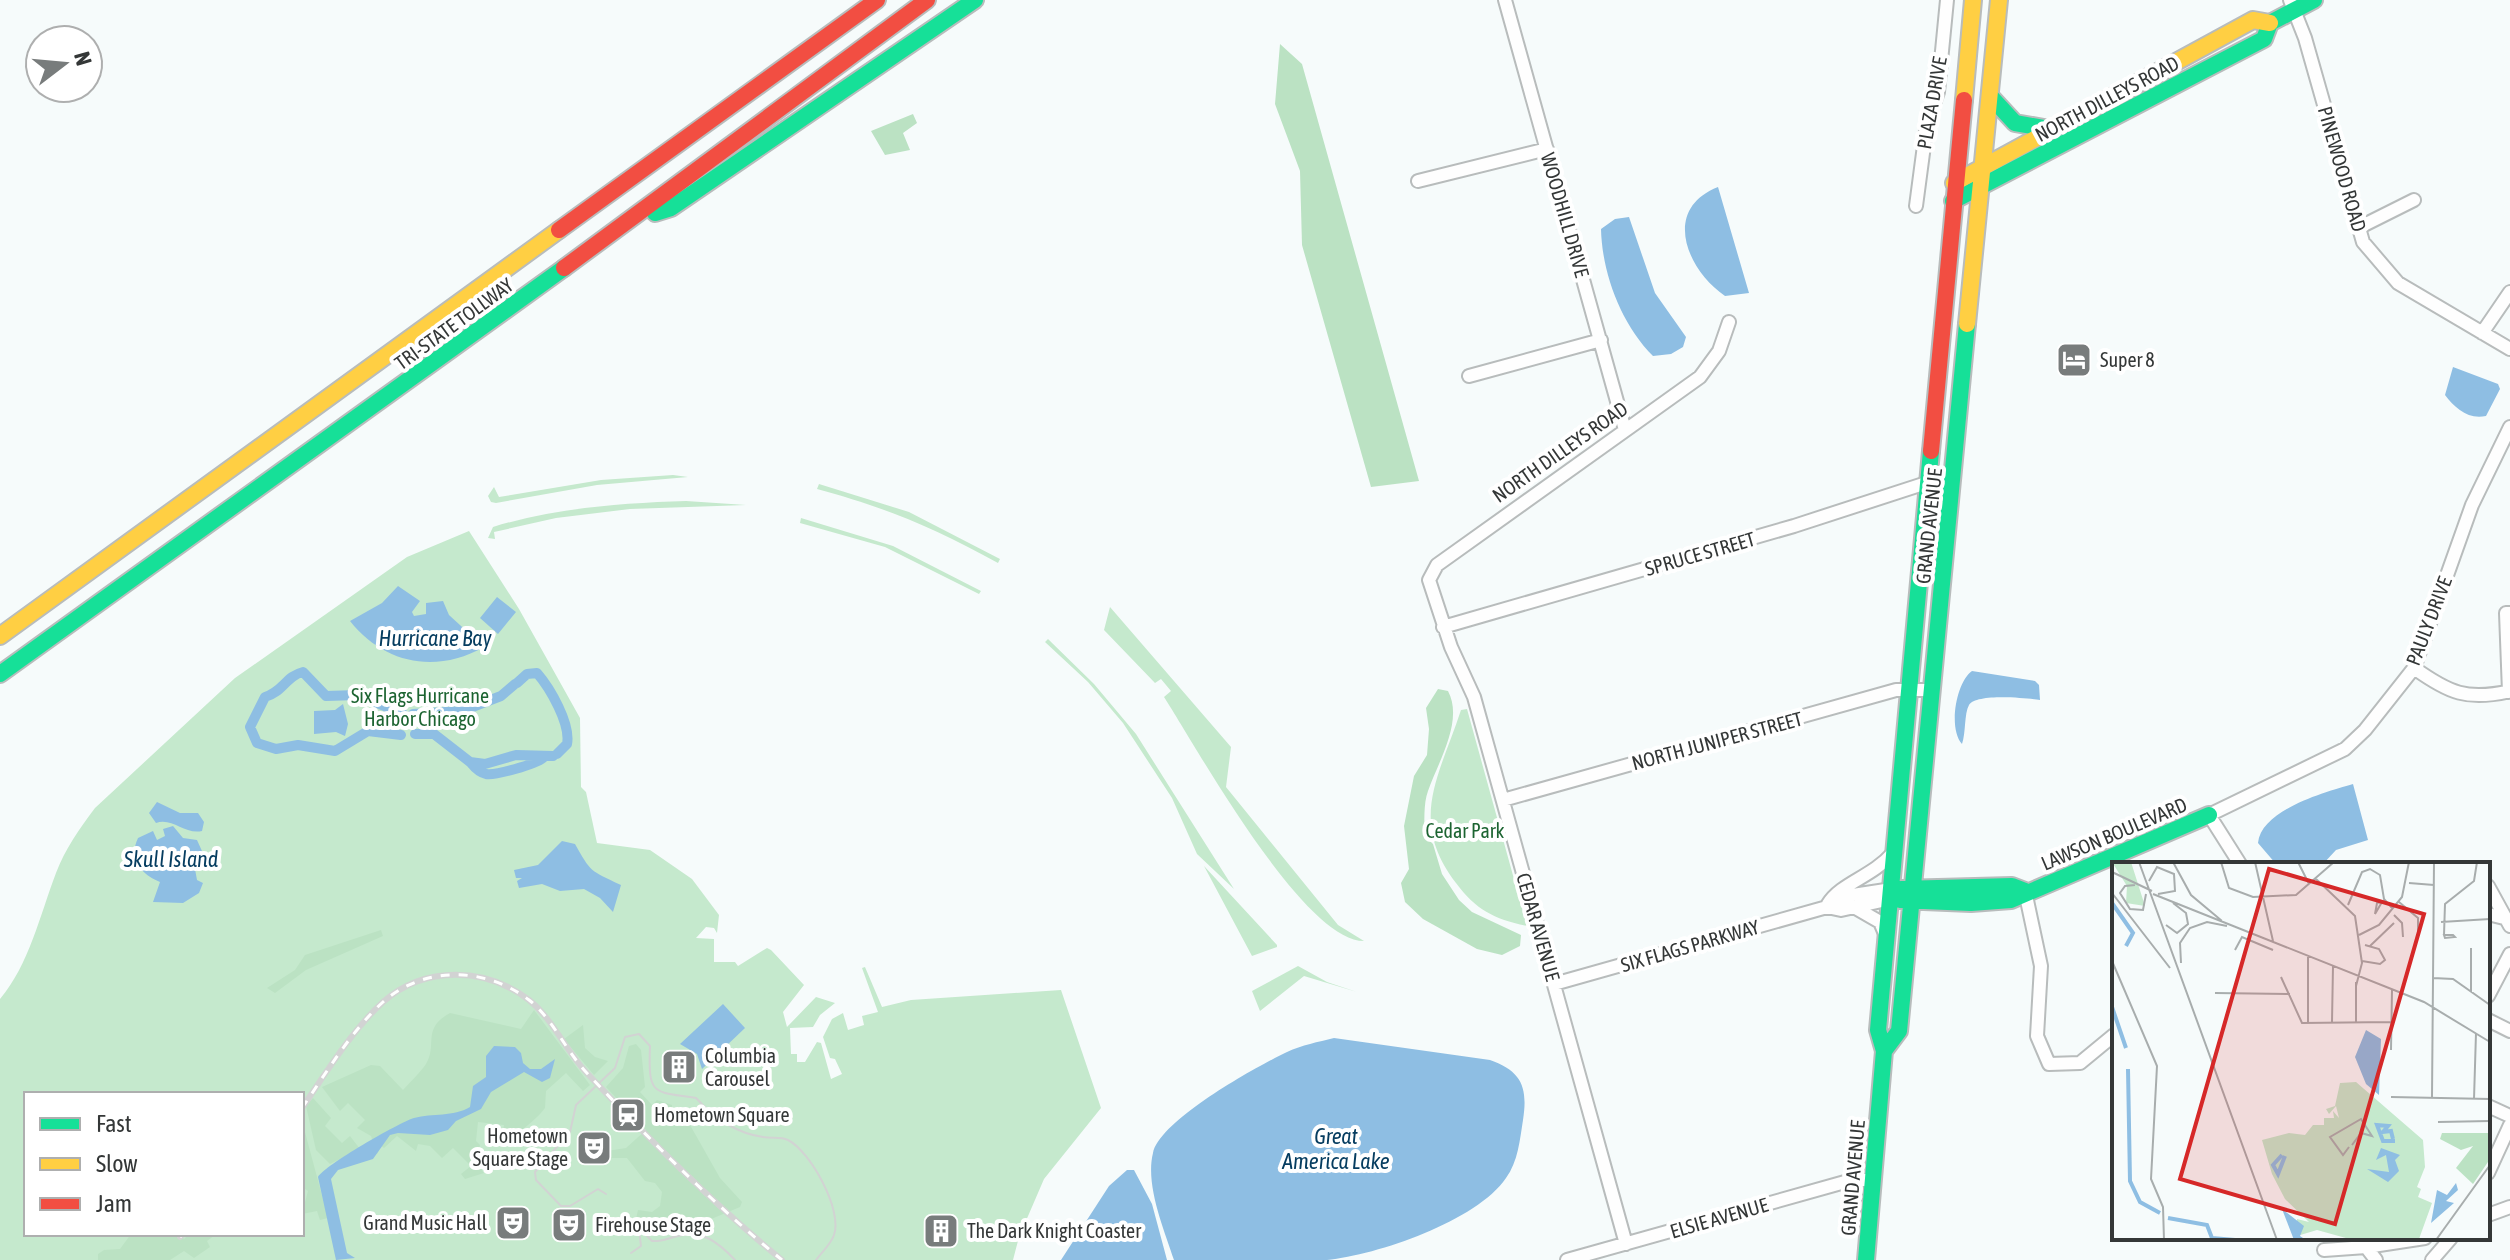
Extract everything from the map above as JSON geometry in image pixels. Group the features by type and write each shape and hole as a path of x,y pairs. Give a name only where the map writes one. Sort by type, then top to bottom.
{"main road":[{"name":"TRI-STATE TOLLWAY","path":"0,636 877,0"},
{"name":"TRI-STATE TOLLWAY","path":"0,674 627,222 927,0"},
{"path":"627,222 671,208 975,0"},
{"name":"GRAND AVENUE","path":"1866,1260 1884,1051 1878,1030 1973,0"},
{"name":"GRAND AVENUE","path":"1884,1051 1899,1031 1999,0"},
{"name":"NORTH DILLEYS ROAD","path":"1953,201 2264,39 2270,23 2292,5 2314,0"},
{"name":"NORTH DILLEYS ROAD","path":"1954,183 2253,20 2270,23"},
{"path":"1991,97 2015,123 2055,130"},
{"name":"LAWSON BOULEVARD","path":"1891,894 1997,902 2011,900 2025,891 2060,880 2209,815"}],"street":[{"name":"WOODHILL DRIVE","path":"1505,0 1625,430"},
{"name":"PLAZA DRIVE","path":"1916,206 1927,123 1938,92 1947,0"},
{"name":"PINEWOOD ROAD","path":"2292,5 2358,228 2375,259 2398,283 2510,349"},
{"path":"1418,181 1547,149"},
{"path":"2358,228 2414,200"},
{"path":"2482,333 2510,292"},
{"name":"NORTH DILLEYS ROAD","path":"1471,540 1700,377 1719,351 1729,322"},
{"path":"1469,376 1601,340"},
{"name":"PAULY DRIVE","path":"2209,815 2345,749 2414,668 2472,505 2510,427"},
{"name":"SPRUCE STREET","path":"1443,627 1781,530 1954,474"},
{"name":"CEDAR AVENUE","path":"1471,540 1437,565 1429,580 1443,627 1474,697 1626,1244"},
{"path":"2414,668 2447,690 2462,694 2481,698 2510,692 2506,613 2510,613"},
{"name":"NORTH JUNIPER STREET","path":"1503,800 1909,689 1931,690"},
{"name":"LAWSON BOULEVARD","path":"2209,815 2239,862"},
{"name":"SIX FLAGS PARKWAY","path":"1827,907 1837,890 1872,873 1895,851"},
{"path":"2490,890 2507,922"},
{"path":"2025,891 2042,978 2037,1036 2049,1064 2080,1063 2112,1037"},
{"name":"SIX FLAGS PARKWAY","path":"1827,907 1841,910 1891,894"},
{"name":"SIX FLAGS PARKWAY","path":"1554,984 1827,907 1853,895 1891,894"},
{"path":"1854,907 1880,922 1887,939"},
{"path":"2490,992 2510,954"},
{"path":"2490,1021 2510,1031"},
{"path":"2490,1107 2510,1116"},
{"path":"2508,1131 2510,1152"},
{"path":"2490,1169 2508,1131"},
{"name":"ELSIE AVENUE","path":"1567,1260 1852,1180 1873,1180"},
{"path":"2490,1214 2510,1207"},
{"path":"2324,1250 2412,1240"},
{"path":"2432,1260 2449,1240"},
{"path":"2366,1247 2376,1260"}],"green space":[{"path":"1280,44 1302,64 1419,481 1371,487 1302,245 1300,171 1275,104"},
{"path":"913,114 917,123 903,133 910,150 885,155 871,131"},
{"path":"673,475 688,477 597,485 496,503 491,502 488,496 494,487 499,497 601,480"},
{"path":"819,484 909,512 1000,559 998,563 932,529 817,489"},
{"path":"686,501 746,505 630,509 556,518 494,532 495,539 488,538 493,527 540,515 613,505"},
{"path":"801,518 893,546 981,591 979,594 885,547 800,523"},
{"name":"Six Flags Hurricane Harbor Chicago","path":"469,531 519,609 580,718 581,787 586,792 597,843 650,850 692,879 719,915 717,933 714,928 706,927 696,938 714,939 714,962 735,962 738,966 767,948 771,950 804,985 783,1012 787,1027 816,997 835,1003 820,1015 813,1027 790,1028 791,1054 797,1054 797,1062 805,1062 817,1042 821,1043 831,1079 842,1074 835,1059 830,1058 823,1037 832,1019 843,1013 848,1030 864,1025 862,1016 878,1012 862,968 865,967 882,1007 911,1000 1061,990 1101,1108 1044,1179 1019,1237 1013,1260 0,1260 0,999 19,971 56,873 78,831 95,808 235,678 407,557"},
{"path":"1110,607 1231,747 1226,787 1338,925 1364,941 1339,933 1312,910 1283,877 1226,797 1164,697 1171,691 1161,679 1155,683 1104,630"},
{"path":"1048,639 1094,684 1136,734 1234,889 1197,854 1172,798 1123,723 1088,682 1045,642"},
{"path":"1438,689 1448,691 1453,715 1448,741 1426,796 1424,835 1433,844 1442,874 1459,900 1472,912 1521,935 1520,946 1502,955 1477,949 1423,919 1405,902 1401,883 1409,869 1404,826 1414,776 1427,755 1429,729 1426,708"},
{"name":"Cedar Park","path":"1467,709 1527,926 1495,916 1471,900 1456,883 1433,839 1432,798 1437,778 1461,710"},
{"path":"1204,866 1277,945 1277,947 1252,956"},
{"path":"381,930 383,936 306,970 275,993 267,988 295,970 305,955"},
{"path":"1298,966 1327,982 1357,992 1304,976 1260,1011 1252,991"},
{"path":"534,1010 590,1085 583,1091 566,1073 546,1091 545,1108 541,1113 506,1144 502,1140 504,1125 478,1122 476,1141 480,1145 475,1162 484,1173 465,1179 461,1174 471,1166 453,1148 442,1158 430,1146 418,1144 416,1151 397,1136 384,1148 381,1146 377,1154 371,1136 357,1128 365,1120 348,1103 340,1111 322,1087 371,1065 380,1066 403,1090 426,1064 433,1031 441,1019 450,1013 521,1029"},
{"path":"583,1025 585,1048 595,1057 608,1061 594,1075 564,1039"},
{"path":"636,1044 641,1050 645,1087 640,1092 652,1105 657,1100 672,1105 672,1109 687,1107 701,1116 690,1125 720,1178 742,1202 740,1207 692,1227 686,1225 659,1232 636,1219 638,1210 652,1212 660,1206 662,1192 655,1183 645,1181 627,1158 605,1158 607,1151 626,1148 646,1130 606,1087 623,1068 629,1046"},
{"path":"313,1098 331,1118 325,1126 342,1143 350,1136 360,1149 330,1164 316,1150 306,1106"},
{"path":"304,1128 328,1218 320,1220 317,1211 304,1214 308,1191 304,1188"},
{"path":"130,1236 182,1236 184,1239 187,1236 214,1236 207,1241 210,1247 194,1258 184,1251 170,1260 98,1260 98,1254 104,1250 120,1249"}],"water":[{"path":"1718,187 1749,293 1725,296 1700,271 1686,240 1685,224 1690,210 1701,197"},
{"path":"1629,217 1655,293 1686,337 1683,347 1671,354 1653,356 1642,343 1623,313 1609,280 1601,229 1615,219"},
{"path":"2453,367 2498,384 2500,389 2486,416 2462,412 2445,395"},
{"name":"Hurricane Bay","path":"398,586 420,601 412,612 414,616 426,614 426,603 443,601 449,615 484,647 448,660 429,662 395,655 379,647 350,621 382,603"},
{"path":"497,597 516,612 498,634 480,618"},
{"path":"1972,671 2035,681 2039,685 2040,700 2002,697 1974,701 1967,709 1962,744 1955,728 1956,706 1962,685"},
{"path":"343,704 348,724 345,736 336,732 314,734 314,711 335,710"},
{"path":"2353,784 2368,840 2336,850 2325,862 2274,862 2258,843 2262,831 2282,812 2311,797"},
{"path":"157,802 180,813 198,813 204,822 202,831 190,831 168,822 156,823 149,813"},
{"name":"Skull Island","path":"173,826 183,838 197,840 206,860 205,865 195,869 197,880 203,883 199,893 183,903 153,902 160,882 147,875 138,865 135,846 138,838 153,831 157,840 165,836 163,829"},
{"path":"562,841 575,844 592,869 621,885 613,912 600,898 584,889 560,891 542,884 519,888 517,881 522,878 516,878 514,870 538,865"},
{"path":"723,1004 745,1028 702,1069 697,1054 680,1044"},
{"name":"Great America Lake","path":"1334,1038 1490,1060 1516,1075 1523,1090 1524,1109 1518,1150 1506,1178 1492,1194 1450,1222 1398,1243 1348,1257 1327,1260 1174,1260 1157,1207 1152,1179 1153,1153 1159,1140 1190,1110 1254,1069 1293,1050"},
{"path":"494,1046 515,1047 521,1053 523,1063 530,1069 541,1069 555,1059 550,1078 542,1082 524,1072 491,1092 481,1109 456,1121 448,1130 430,1135 390,1135 373,1159 338,1170 331,1179 347,1253 355,1258 336,1260 318,1177 347,1154 406,1121 470,1107 473,1086 486,1077 486,1056"},
{"path":"1127,1170 1134,1170 1152,1204 1167,1260 1061,1260 1109,1186"}],"waterway":[{"path":"401,735 368,731 335,751 298,745 276,749 257,743 250,727 265,697 303,672 326,696 358,695 403,714"},
{"path":"517,683 527,674 537,673 548,688 566,727 567,744 557,754"},
{"path":"413,714 462,711 501,696 515,684"},
{"path":"415,734 434,734 470,762 485,764 516,755 553,756"},
{"path":"470,762 481,772 491,774 543,758"}],"tram line":[{"path":"606,1194 598,1189 570,1206 561,1206 536,1180 535,1172 570,1132 576,1105 615,1068 625,1037 639,1034 650,1046 650,1075 656,1088 662,1092 696,1098 734,1128 766,1138 788,1140 806,1156 823,1182 836,1224 833,1238 816,1260"},
{"path":"627,1216 652,1241 695,1234 716,1243 735,1260"},
{"path":"631,1253 641,1246 639,1230"}],"railway":[{"path":"304,1105 361,1025 383,1002 400,990 436,976 475,976 494,981 512,989 537,1007 585,1071 632,1121 705,1192 782,1260"}],"traffic: fast":[{"path":"655,213 671,208 975,0"},
{"path":"1953,201 2264,39 2270,23 2314,0"},
{"path":"1991,97 2015,123 2055,130"},
{"path":"0,674 564,268"},
{"path":"1884,1051 1899,1031 1967,324"},
{"path":"1866,1260 1884,1051 1878,1030 1931,451"},
{"path":"1900,900 1971,903 2011,900 2209,815"},
{"path":"1901,889 2012,886 2025,891"}],"traffic: slow":[{"path":"1964,100 1973,0"},
{"path":"1967,324 1999,0"},
{"path":"1954,183 2253,20 2270,23"},
{"path":"0,636 559,230"}],"traffic: jam":[{"path":"559,230 877,0"},
{"path":"564,268 927,0"},
{"path":"1931,451 1964,100"}],"place":[{"name":"Super 8","path":"2074,360"},
{"name":"Columbia Carousel","path":"679,1067"},
{"name":"Hometown Square","path":"628,1115"},
{"name":"Hometown Square Stage","path":"594,1148"},
{"name":"Grand Music Hall","path":"513,1223"},
{"name":"Firehouse Stage","path":"569,1225"},
{"name":"The Dark Knight Coaster","path":"941,1231"}]}
